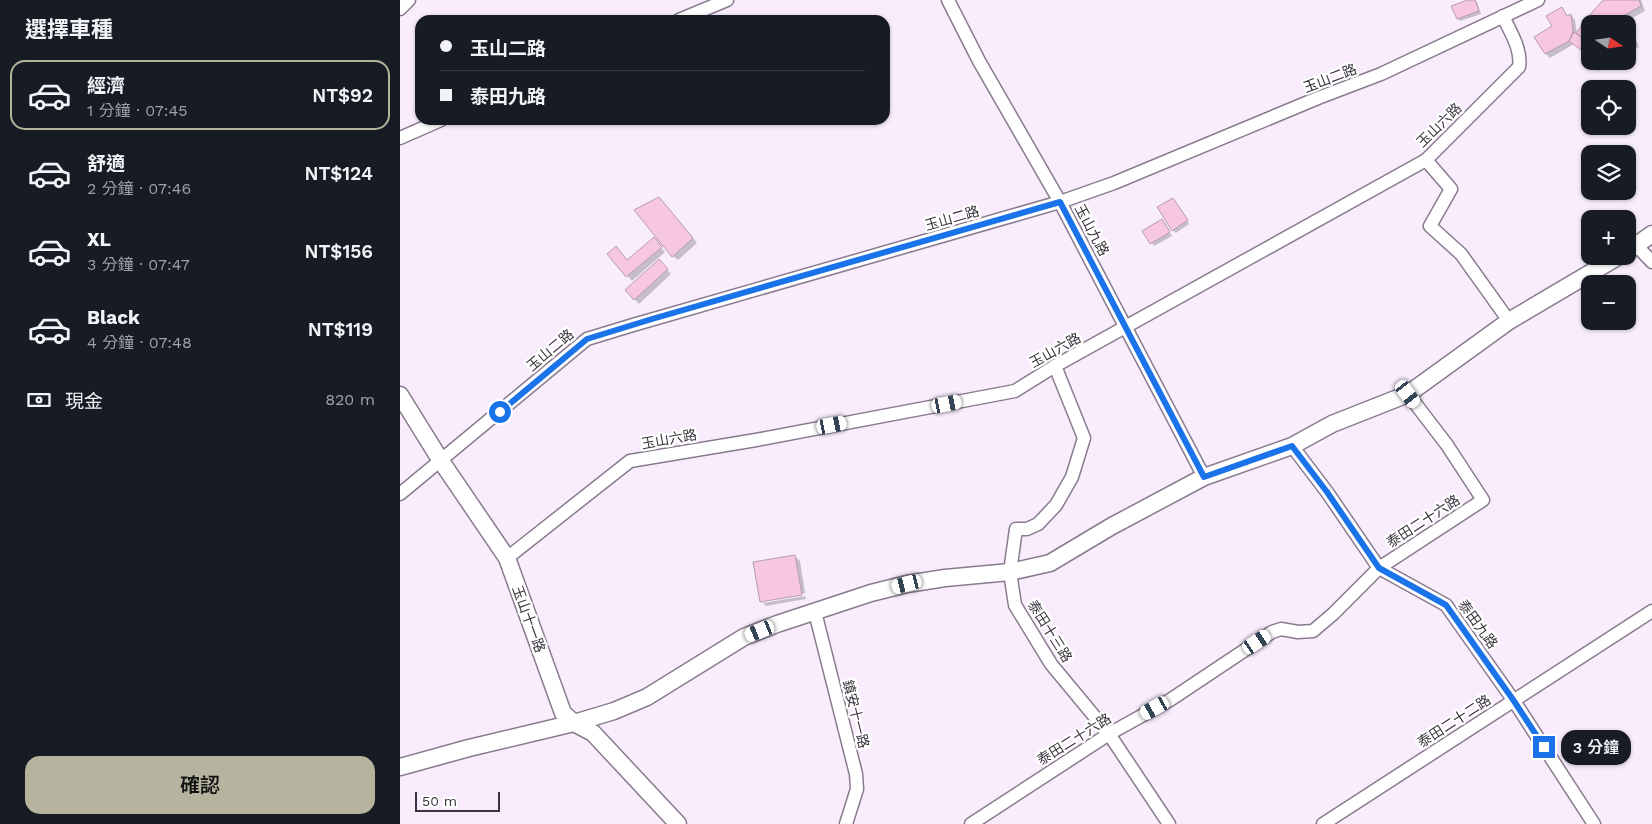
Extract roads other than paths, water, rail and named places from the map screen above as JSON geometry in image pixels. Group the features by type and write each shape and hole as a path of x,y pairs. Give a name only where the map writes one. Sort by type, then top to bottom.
{"street":[{"path":"400,9 410,0"},
{"path":"691,15 727,0"},
{"name":"玉山九路","path":"948,0 979,61 1060,202 1204,477"},
{"name":"玉山二路","path":"400,494 587,339 1060,202 1114,183 1318,98 1381,74 1538,0"},
{"name":"玉山六路","path":"507,558 630,461 756,440 1015,391 1055,366 1426,160 1519,68 1520,58 1518,50 1503,16"},
{"path":"400,138 430,125"},
{"path":"1426,160 1451,189 1430,226 1461,254 1509,321"},
{"path":"1636,245 1652,234"},
{"path":"1636,251 1652,262"},
{"path":"400,767 614,711 647,697 744,638 777,624 871,593 907,584 945,578 1010,572 1050,564 1112,526 1204,477 1292,446 1332,424 1408,394 1509,321 1604,265"},
{"name":"泰田十三路","path":"1055,366 1084,438 1072,477 1056,505 1038,524 1027,529 1016,528 1010,572 1015,605 1046,655 1109,734 1169,824"},
{"name":"玉山十一路","path":"400,394 507,558 563,713 574,723 593,733 678,824"},
{"name":"泰田二十六路","path":"971,824 1109,734 1170,700 1272,632 1281,629 1298,632 1313,631 1333,614 1379,568 1483,500 1447,445 1408,394"},
{"name":"泰田九路","path":"1292,446 1327,492 1379,568 1446,605 1514,701 1594,824"},
{"name":"泰田二十二路","path":"1323,824 1652,611"},
{"name":"鎮安十一路","path":"815,612 856,774 857,789 846,824"}]}
